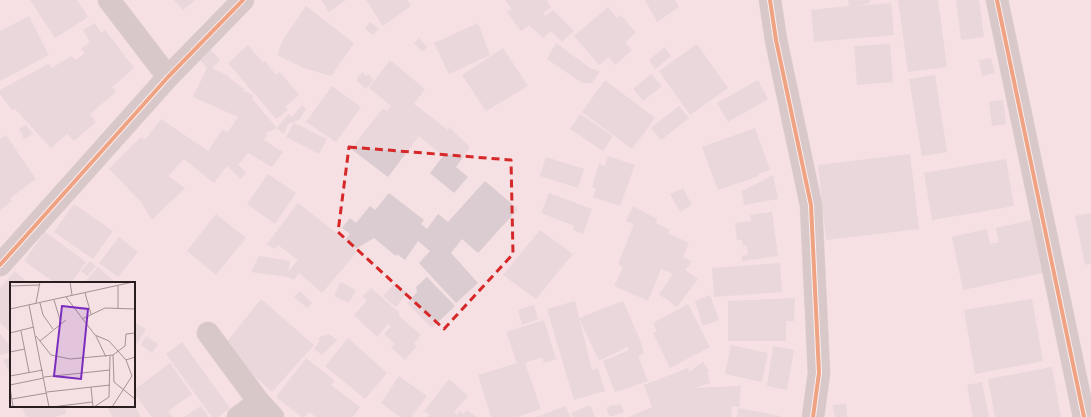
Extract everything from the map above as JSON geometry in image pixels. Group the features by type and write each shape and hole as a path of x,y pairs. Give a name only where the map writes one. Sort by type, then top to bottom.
{"street":[{"path":"109,0 168,77"},
{"path":"0,265 168,77 243,0"},
{"path":"770,0 811,205 819,373 813,417"},
{"path":"997,0 1084,417"},
{"path":"208,333 266,410 238,417"}],"highlighted area":[{"path":"349,147 511,160 513,254 444,329 338,232"}],"building":[{"path":"30,0 77,0 88,17 55,38"},
{"path":"174,0 195,0 183,10"},
{"path":"321,0 346,0 329,12"},
{"path":"366,0 407,0 411,6 383,26"},
{"path":"505,0 546,0 551,7 543,13 545,16 553,10 574,31 562,42 551,31 543,38 529,25 521,31 507,12 512,9"},
{"path":"645,0 675,0 679,7 657,22"},
{"path":"848,0 870,0 870,3 857,6 891,3 894,35 814,42 811,10 849,6"},
{"path":"898,0 938,0 947,67 908,72"},
{"path":"956,0 979,0 984,37 961,40"},
{"path":"306,6 354,43 331,76 304,68 277,55 284,38"},
{"path":"608,7 617,18 621,15 636,33 625,42 632,50 615,65 609,57 599,65 574,36"},
{"path":"29,16 49,55 0,81 0,31"},
{"path":"370,22 379,29 373,35 365,29"},
{"path":"95,23 101,33 105,30 134,68 112,87 116,92 90,114 96,122 74,141 67,134 51,148 15,109 12,110 0,94 0,90 48,64 52,68 71,56 76,60 85,53 81,49 90,42 83,30"},
{"path":"478,23 490,55 449,74 434,43"},
{"path":"419,38 427,47 422,52 414,43"},
{"path":"556,43 590,68 600,71 592,83 582,83 547,59"},
{"path":"697,44 728,88 690,115 659,71"},
{"path":"890,44 893,82 857,85 854,46"},
{"path":"248,45 263,63 265,61 276,75 280,72 299,95 285,107 288,110 276,119 228,63"},
{"path":"665,47 671,56 655,69 649,60"},
{"path":"503,48 528,86 486,111 462,75"},
{"path":"210,49 220,60 212,68 229,76 229,78 244,89 243,91 253,95 252,99 277,128 266,133 267,135 264,140 283,152 272,167 248,153 238,165 246,172 241,179 227,166 214,183 184,159 168,176 185,188 152,220 141,202 109,169 141,137 145,140 161,119 208,151 222,130 228,132 238,117 193,97 207,68 199,59"},
{"path":"991,58 995,73 982,76 979,60"},
{"path":"390,60 425,89 414,104 448,130 449,127 470,147 456,167 468,177 454,193 430,173 443,156 419,136 388,177 351,149 383,108 387,111 391,106 369,88"},
{"path":"362,72 367,76 368,74 374,80 366,89 356,80"},
{"path":"651,74 662,86 643,101 633,89"},
{"path":"935,75 947,152 922,156 909,79"},
{"path":"605,80 655,118 632,149 582,112"},
{"path":"758,80 768,99 728,122 717,103"},
{"path":"332,86 361,107 336,142 306,122"},
{"path":"1003,100 1006,124 992,126 989,102"},
{"path":"302,105 306,109 299,120 288,124 284,134 277,128 289,114 292,117"},
{"path":"679,106 689,118 661,140 651,128"},
{"path":"580,114 613,136 603,151 570,129"},
{"path":"294,123 327,139 319,154 286,137"},
{"path":"26,125 33,134 24,139 19,129"},
{"path":"755,128 770,170 758,174 759,176 718,190 702,147"},
{"path":"6,135 36,179 10,198 12,201 0,210 0,139"},
{"path":"910,154 919,229 826,240 818,165"},
{"path":"608,156 635,165 620,206 593,197 596,188 592,187 599,164 605,166"},
{"path":"546,157 584,169 578,188 540,176"},
{"path":"1006,159 1014,206 932,220 924,173"},
{"path":"268,174 296,193 275,224 247,204"},
{"path":"773,175 778,199 744,205 742,191"},
{"path":"485,181 518,209 478,253 462,239 451,253 478,283 456,303 419,263 430,251 418,241 405,260 397,254 396,256 374,238 354,250 357,252 322,293 299,273 294,280 288,277 251,272 259,256 290,261 288,272 298,260 278,245 275,249 267,244 298,203 345,240 350,234 342,228 350,218 356,223 370,206 375,210 389,193 424,220 421,224 427,229 438,214 448,222"},
{"path":"683,188 692,205 680,212 670,194"},
{"path":"549,193 592,209 583,234 573,230 574,226 541,213"},
{"path":"74,204 113,231 93,259 54,232"},
{"path":"633,206 657,219 656,223 670,230 668,233 689,243 683,257 692,262 685,270 698,279 677,307 659,294 673,274 661,269 648,301 614,286 623,267 618,264 634,224 626,221"},
{"path":"772,212 778,256 742,261 742,256 748,255 747,246 743,246 742,240 737,240 735,223 751,221 750,215"},
{"path":"1091,213 1091,263 1085,265 1075,216"},
{"path":"216,214 246,238 216,275 187,251"},
{"path":"1031,220 1035,237 1039,236 1043,273 963,290 952,237 987,229 990,244 999,242 996,228"},
{"path":"540,230 573,254 536,299 503,275"},
{"path":"45,232 86,262 72,282 54,282 24,261"},
{"path":"119,237 138,252 118,277 99,263"},
{"path":"90,261 96,266 87,276 81,271"},
{"path":"780,263 782,292 714,297 712,268"},
{"path":"98,267 115,282 85,282"},
{"path":"15,271 27,282 10,282 10,332 0,323 0,288"},
{"path":"427,277 455,306 432,328 407,303 417,292 416,287"},
{"path":"340,282 356,290 349,303 334,296"},
{"path":"394,284 407,293 396,307 383,296"},
{"path":"371,288 400,313 398,315 421,335 414,344 417,346 405,360 391,347 395,344 384,334 391,326 388,324 377,337 354,315 367,301 363,296"},
{"path":"300,291 312,303 307,308 294,297"},
{"path":"710,295 719,320 703,326 695,301"},
{"path":"795,298 794,321 786,321 786,341 728,341 728,301"},
{"path":"261,299 314,345 272,392 222,348"},
{"path":"1032,299 1043,361 975,374 964,310"},
{"path":"575,301 592,370 598,368 605,391 574,400 547,309"},
{"path":"623,301 640,340 644,354 638,356 648,381 615,392 603,361 629,350 627,347 599,361 579,318"},
{"path":"688,304 710,347 670,368 653,333 657,332 653,323"},
{"path":"534,305 538,319 522,325 518,310"},
{"path":"544,320 556,359 544,363 542,357 525,363 541,409 517,417 491,417 478,375 517,363 506,332"},
{"path":"135,323 146,329 135,346"},
{"path":"0,334 10,345 10,352 0,355"},
{"path":"329,334 337,340 322,355 314,349 320,341 318,339 323,335 325,336"},
{"path":"146,336 158,344 152,353 141,345"},
{"path":"348,338 387,373 365,399 325,366"},
{"path":"182,342 230,408 218,417 212,417 166,354"},
{"path":"731,345 768,353 762,382 725,374"},
{"path":"773,346 794,350 787,390 767,386"},
{"path":"10,358 10,372 9,372 3,360"},
{"path":"306,358 335,381 331,385 360,407 353,417 316,417 309,412 305,417 302,417 276,397"},
{"path":"703,362 709,371 707,373 710,383 694,388 741,386 739,407 732,406 731,417 629,417 652,407 644,385 688,368 689,372"},
{"path":"170,363 192,394 168,411 172,417 152,417 135,394 135,389"},
{"path":"1052,367 1061,417 995,417 988,379"},
{"path":"399,376 427,396 411,417 400,417 381,403"},
{"path":"449,379 468,396 454,412 457,415 460,411 463,414 467,410 476,417 428,417 430,415 424,411"},
{"path":"982,382 989,417 973,417 967,385"},
{"path":"614,404 614,406 620,404 624,412 610,417 606,408"},
{"path":"846,404 847,417 835,417 833,405"},
{"path":"590,405 595,417 573,417 571,413"},
{"path":"135,406 141,417 113,417 107,407"},
{"path":"201,406 209,417 184,417"},
{"path":"566,406 570,417 536,417"},
{"path":"22,407 64,407 67,413 56,417 26,417"},
{"path":"738,408 780,416 780,417 737,417"}],"cycle path":[{"path":"0,265 168,77 243,0"},
{"path":"770,0 776,40 811,205 819,373 813,417"},
{"path":"997,0 1084,417"}]}
